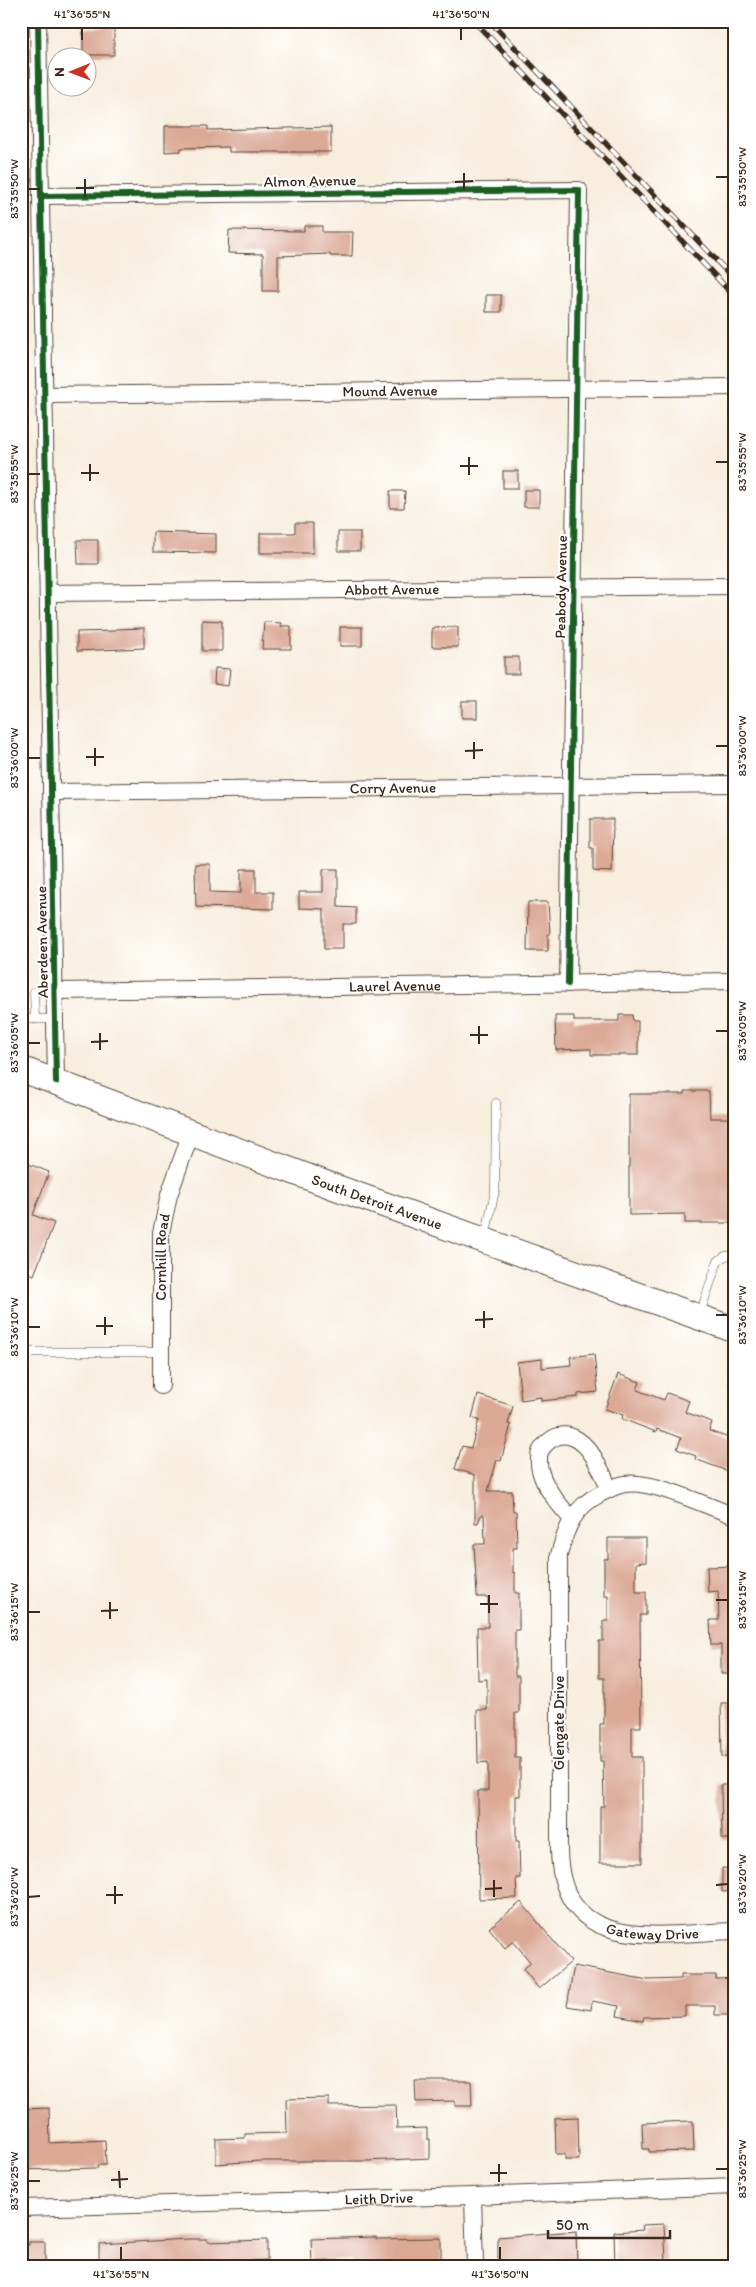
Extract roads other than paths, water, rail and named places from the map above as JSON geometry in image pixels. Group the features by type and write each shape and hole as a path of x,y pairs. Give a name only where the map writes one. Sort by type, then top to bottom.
{"main road":[{"name":"South Detroit Avenue","path":"21,1069 484,1242 735,1330"}],"street":[{"name":"Aberdeen Avenue","path":"38,21 56,1082"},
{"name":"Almon Avenue","path":"41,196 579,190"},
{"name":"Peabody Avenue","path":"568,984 579,190"},
{"name":"Mound Avenue","path":"45,395 735,387"},
{"name":"Abbott Avenue","path":"48,593 735,586"},
{"name":"Corry Avenue","path":"52,792 735,784"},
{"name":"Laurel Avenue","path":"55,991 735,982"},
{"name":"Cornhill Road","path":"161,1386 161,1233 169,1195 191,1133"},
{"path":"607,1490 604,1475 588,1447 576,1438 567,1435 554,1437 544,1446 539,1456 540,1469 553,1496 571,1518 581,1506 607,1490 623,1484 648,1486 735,1516"},
{"name":"Glengate Drive","path":"571,1518 564,1534 559,1555 559,1861 562,1879 577,1909"},
{"name":"Gateway Drive","path":"577,1909 592,1922 621,1933 735,1931"},
{"name":"Leith Drive","path":"21,2208 473,2196 735,2186"},
{"path":"473,2196 475,2266"}],"lane":[{"path":"35,1019 34,992 55,991"},
{"path":"21,1019 55,1019"},
{"path":"484,1242 495,1192 496,1103"},
{"path":"698,1317 718,1261 725,1256 735,1255"},
{"path":"21,1352 161,1352"}],"railway":[{"path":"474,21 735,297"},
{"path":"490,21 735,280"}]}
